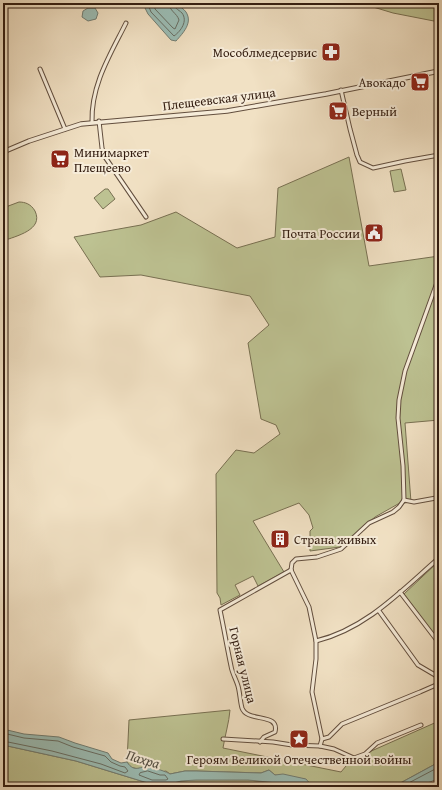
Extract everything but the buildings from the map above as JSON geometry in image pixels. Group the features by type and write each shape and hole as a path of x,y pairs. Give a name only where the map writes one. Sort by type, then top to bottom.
{"street":[{"path":"92,122 94,97 99,77 126,23"},
{"path":"40,69 65,129"},
{"name":"Плещеевская улица","path":"3,152 29,141 81,124 99,121 227,111 439,71"},
{"path":"342,90 350,129 360,162 373,168 439,155"},
{"path":"99,121 102,148 105,157 146,217"},
{"path":"320,746 322,740 312,692 316,659 316,641 309,607 291,570 292,563 296,560 316,557 341,548 370,523 393,512 404,500 403,466 398,418 399,400 405,371 439,277"},
{"path":"404,500 414,502 436,498 439,500"},
{"path":"316,641 349,630 379,611 439,558"},
{"name":"Горная улица","path":"260,742 264,737 276,732 275,724 266,718 248,715 242,708 238,686 231,665 220,610 291,570"},
{"path":"400,592 439,643"},
{"path":"322,740 329,737 342,724 436,685 439,681 435,675 418,665 379,611"},
{"path":"224,739 320,746 334,749 354,758 365,754 377,743 421,726"}],"green space":[{"path":"360,3 439,3 439,22 393,13"},
{"path":"349,157 369,266 439,256 439,420 405,423 411,502 398,504 375,517 340,547 310,551 310,531 313,528 309,515 299,503 253,521 284,572 258,586 253,576 235,585 240,595 221,605 220,598 217,593 216,474 236,450 254,453 280,434 276,425 261,419 248,343 269,325 250,296 141,275 100,277 74,237 141,225 176,212 237,248 275,237 278,188"},
{"path":"401,169 406,190 394,192 390,171"},
{"path":"105,189 108,189 115,199 103,209 94,198"},
{"path":"23,202 32,207 37,218 36,223 27,231 3,241 3,208"},
{"path":"439,561 439,641 404,594"},
{"path":"230,710 223,748 341,772 351,760 439,721 439,762 393,787 313,787 305,779 275,775 269,770 261,773 185,771 170,774 166,771 161,772 148,767 138,769 130,767 127,762 129,720"},
{"path":"3,745 76,761 151,784 170,784 181,781 196,780 248,780 277,783 279,787 3,787"}],"water":[{"path":"146,3 176,3 185,11 188,16 188,24 176,41 171,40 148,14 144,6"},
{"path":"88,8 95,8 98,13 96,19 88,21 82,17 83,11"},
{"path":"3,729 24,734 59,737 108,753 112,759 121,763 127,762 133,768 150,767 170,774 185,771 261,773 269,770 275,775 283,774 306,779 313,787 279,787 277,783 248,780 196,780 181,781 170,784 151,784 76,761 3,745"},
{"path":"439,762 439,778 419,787 393,787"}],"place":[{"name":"Мособлмедсервис","path":"331,52"},
{"name":"Авокадо","path":"420,82"},
{"name":"Верный","path":"338,111"},
{"name":"Минимаркет Плещеево","path":"60,159"},
{"name":"Почта России","path":"374,233"},
{"name":"Страна живых","path":"280,539"},
{"name":"Героям Великой Отечественной войны","path":"299,739"}],"water label":[{"name":"Пахра","path":"143,759"}]}
